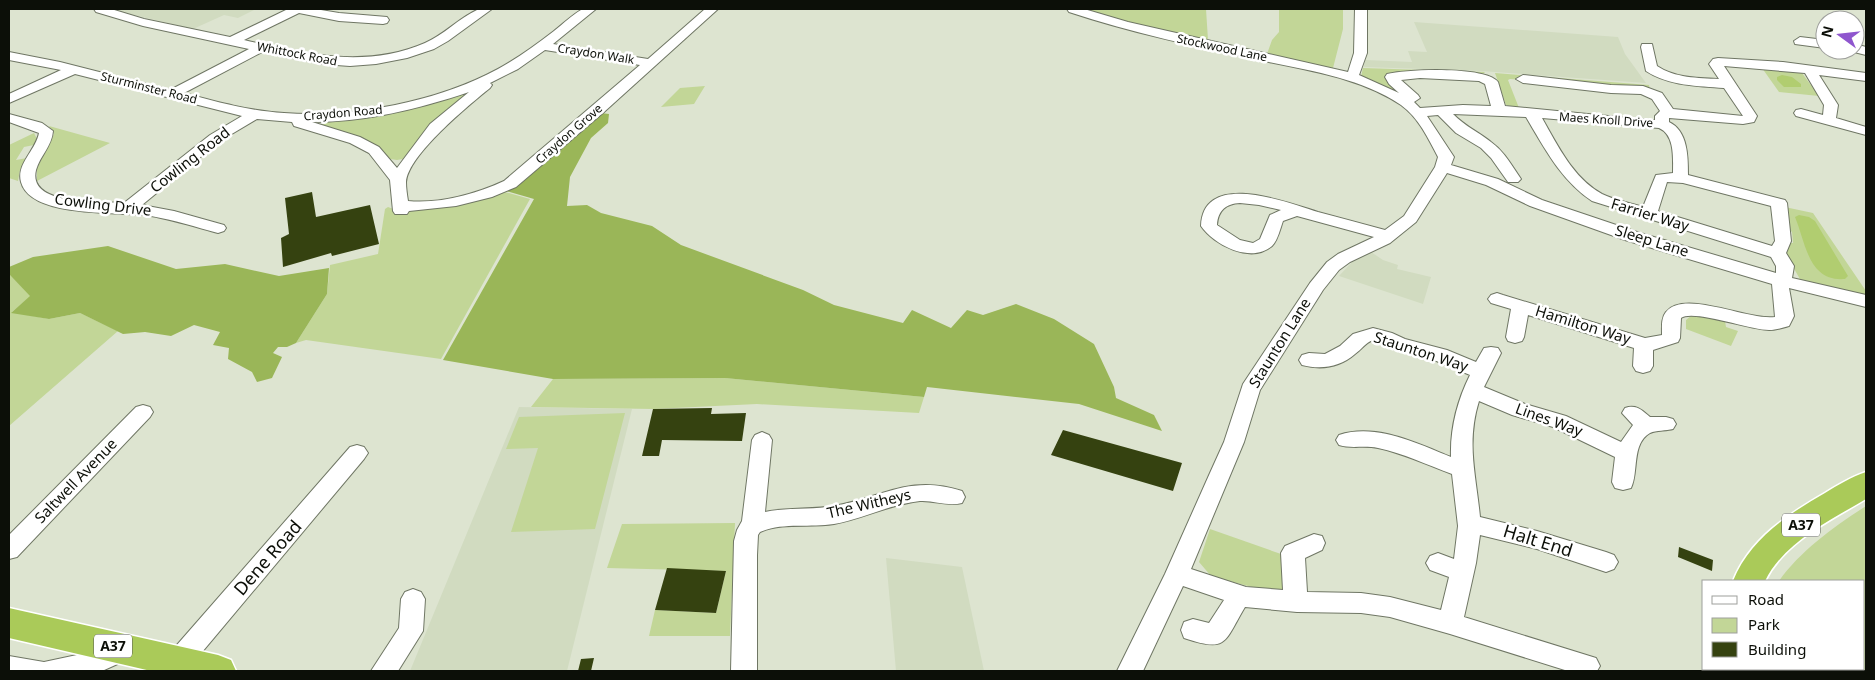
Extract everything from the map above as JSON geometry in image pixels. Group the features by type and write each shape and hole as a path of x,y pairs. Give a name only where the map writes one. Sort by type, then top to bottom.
{"highway":[{"name":"A37","path":"1750,580 1763,557 1784,537 1866,484"},
{"name":"A37","path":"9,623 218,671"}],"street":[{"name":"Whittock Road","path":"100,9 122,16 261,48 333,62 358,63 382,60 429,46 486,9"},
{"path":"233,41 297,9 339,16 383,20"},
{"name":"Craydon Road","path":"290,117 334,117 387,109 440,96 490,78 514,65 590,9"},
{"name":"Craydon Grove","path":"398,180 401,208 478,196 497,191 510,184 712,9"},
{"name":"Stockwood Lane","path":"1073,9 1117,23 1350,78 1372,85 1416,106"},
{"path":"1350,78 1357,67 1362,53 1361,9"},
{"path":"1800,41 1815,43"},
{"name":"Craydon Walk","path":"541,46 651,63"},
{"path":"1647,46 1651,68 1658,73 1674,78 1730,84"},
{"path":"172,94 261,48"},
{"name":"Sturminster Road","path":"9,56 255,114 290,117"},
{"name":"Maes Knoll Drive","path":"1416,106 1442,111 1463,109 1499,110 1532,114 1743,120 1750,116 1717,66 1718,62 1866,77"},
{"path":"9,100 73,70"},
{"path":"1809,70 1831,105 1829,120"},
{"path":"1443,167 1446,157 1416,106 1394,81 1392,76 1429,74 1482,77 1491,82 1499,110"},
{"name":"Craydon Road","path":"290,117 294,122 355,140 374,150 398,180 422,141 435,127 478,92 490,78"},
{"path":"1523,79 1611,89 1643,90 1657,96 1665,118 1676,138 1681,164 1680,176"},
{"path":"1442,111 1461,130 1486,145 1497,155 1513,179"},
{"path":"1800,113 1866,131"},
{"name":"Cowling Road","path":"128,208 215,138 255,114"},
{"name":"Farrier Way","path":"1532,114 1574,182 1598,198 1649,216 1777,253"},
{"name":"Cowling Drive","path":"9,118 37,126 46,131 46,139 28,173 29,183 34,192 60,203 128,208 177,216 218,228"},
{"name":"Staunton Lane","path":"1130,671 1177,574 1234,442 1250,389 1316,287 1333,266 1344,258 1387,236 1410,219 1443,167"},
{"name":"Sleep Lane","path":"1443,167 1492,182 1536,203 1623,233 1783,281 1866,301"},
{"path":"1649,216 1661,178 1680,176 1698,183 1794,207"},
{"path":"1297,210 1276,218 1266,241 1259,247 1251,249 1234,244 1215,233 1209,226 1209,220 1216,207 1231,199 1256,200 1297,210 1387,236"},
{"path":"1778,203 1782,242 1777,253 1785,266 1783,281"},
{"name":"Hamilton Way","path":"1497,299 1644,344 1662,343 1670,338 1672,317 1676,311 1686,309 1700,310 1759,325 1773,326 1782,322 1785,316 1780,286 1783,281"},
{"name":"Hamilton Way","path":"1515,338 1521,306"},
{"name":"Staunton Way","path":"1324,365 1347,351 1372,329 1399,344 1440,355 1480,371"},
{"name":"Hamilton Way","path":"1643,366 1644,344"},
{"path":"1450,623 1462,572 1468,531 1462,469 1461,430 1472,390 1480,371 1491,353"},
{"name":"Lines Way","path":"1472,390 1519,410 1559,421 1625,453"},
{"name":"Saltwell Avenue","path":"9,550 143,412"},
{"path":"1624,482 1625,453 1648,421"},
{"path":"1356,434 1462,469"},
{"path":"744,671 748,529 753,523 762,440"},
{"name":"Dene Road","path":"178,662 357,453"},
{"name":"The Witheys","path":"753,523 765,520 832,515 869,506 930,485 954,497"},
{"name":"Halt End","path":"1468,531 1537,540 1606,562"},
{"path":"1295,547 1293,582 1297,602"},
{"path":"1438,563 1462,572"},
{"path":"1177,574 1240,595 1297,602 1361,603 1390,607 1580,658"},
{"path":"1211,638 1240,595"},
{"path":"384,671 411,631 413,599"},
{"path":"51,671 94,663 124,649"},
{"path":"9,667 36,671"}],"shaded area":[{"path":"109,9 256,9 238,18 224,15 193,29"},
{"path":"1414,22 1618,37 1625,54 1646,83 1481,71 1364,67 1365,60 1412,62 1408,51 1427,52"},
{"path":"1782,75 1792,77 1801,84 1801,87 1784,87 1777,80 1777,77"},
{"path":"601,113 609,114 608,123 591,138 570,177 567,206 587,205 601,213 652,226 681,245 803,290 834,305 903,323 912,310 951,328 967,310 983,315 1016,304 1054,319 1094,344 1114,387 1116,398 1154,415 1162,431 1079,404 927,387 924,397 725,378 553,379 443,360 534,199 506,191 524,181 594,117"},
{"path":"1799,215 1809,217 1815,221 1848,276 1845,279 1833,278 1823,274 1816,268 1810,259 1795,217"},
{"path":"108,246 176,269 225,264 279,276 329,268 327,294 296,343 287,347 278,347 273,353 282,357 272,378 257,382 252,372 228,359 229,348 213,345 220,332 194,325 171,336 145,332 123,334 80,313 49,319 11,313 30,296 9,274 9,267 33,257"},
{"path":"1371,252 1383,260 1398,265 1397,269 1431,277 1423,304 1339,276 1353,261"},
{"path":"519,407 632,409 567,671 410,671"},
{"path":"886,558 962,567 984,671 896,671"}],"green space":[{"path":"1086,9 1206,9 1208,40 1115,20"},
{"path":"1279,9 1343,9 1343,29 1333,68 1267,54 1272,40 1279,32"},
{"path":"1363,68 1485,72 1482,75 1398,72 1402,95 1361,77"},
{"path":"1762,68 1802,73 1819,96 1779,92"},
{"path":"1495,73 1649,85 1650,90 1510,79 1508,80 1519,108 1506,105"},
{"path":"705,86 694,104 661,107 680,88"},
{"path":"464,93 468,95 424,133 403,159 390,159 378,148 321,126 325,121"},
{"path":"49,126 110,143 37,181 37,168 54,134"},
{"path":"34,133 37,139 34,145 24,147 16,160 27,158 20,170 18,181 9,178 9,145"},
{"path":"505,192 530,199 441,359 306,340 296,343 327,294 330,265 378,254 385,209 388,207 396,210 477,199"},
{"path":"1780,206 1813,213 1866,291 1866,295 1801,281 1788,258 1788,243 1793,243 1792,232 1787,228"},
{"path":"9,274 31,296 12,312 49,319 80,313 118,331 9,426"},
{"path":"1692,315 1725,321 1726,327 1738,331 1731,346 1686,329 1686,320"},
{"path":"725,378 924,397 919,413 757,404 653,409 531,407 553,379"},
{"path":"625,413 595,529 511,532 538,448 506,449 519,417"},
{"path":"1866,506 1866,671 1764,671 1865,670 1865,580 1780,580 1797,559 1830,531"},
{"path":"735,523 730,636 649,636 655,610 716,613 726,571 607,568 622,524"},
{"path":"1210,529 1281,554 1287,560 1291,587 1281,595 1211,576 1199,562"}],"building":[{"path":"312,192 316,217 370,205 379,244 332,256 331,253 283,267 281,238 289,234 285,198"},
{"path":"712,408 711,414 746,413 742,441 662,440 659,456 642,456 653,409"},
{"path":"1063,430 1182,463 1173,491 1051,455"},
{"path":"1679,547 1713,560 1712,571 1678,557"},
{"path":"667,568 726,571 716,613 655,610"},
{"path":"594,658 591,671 578,671 581,659"}]}
